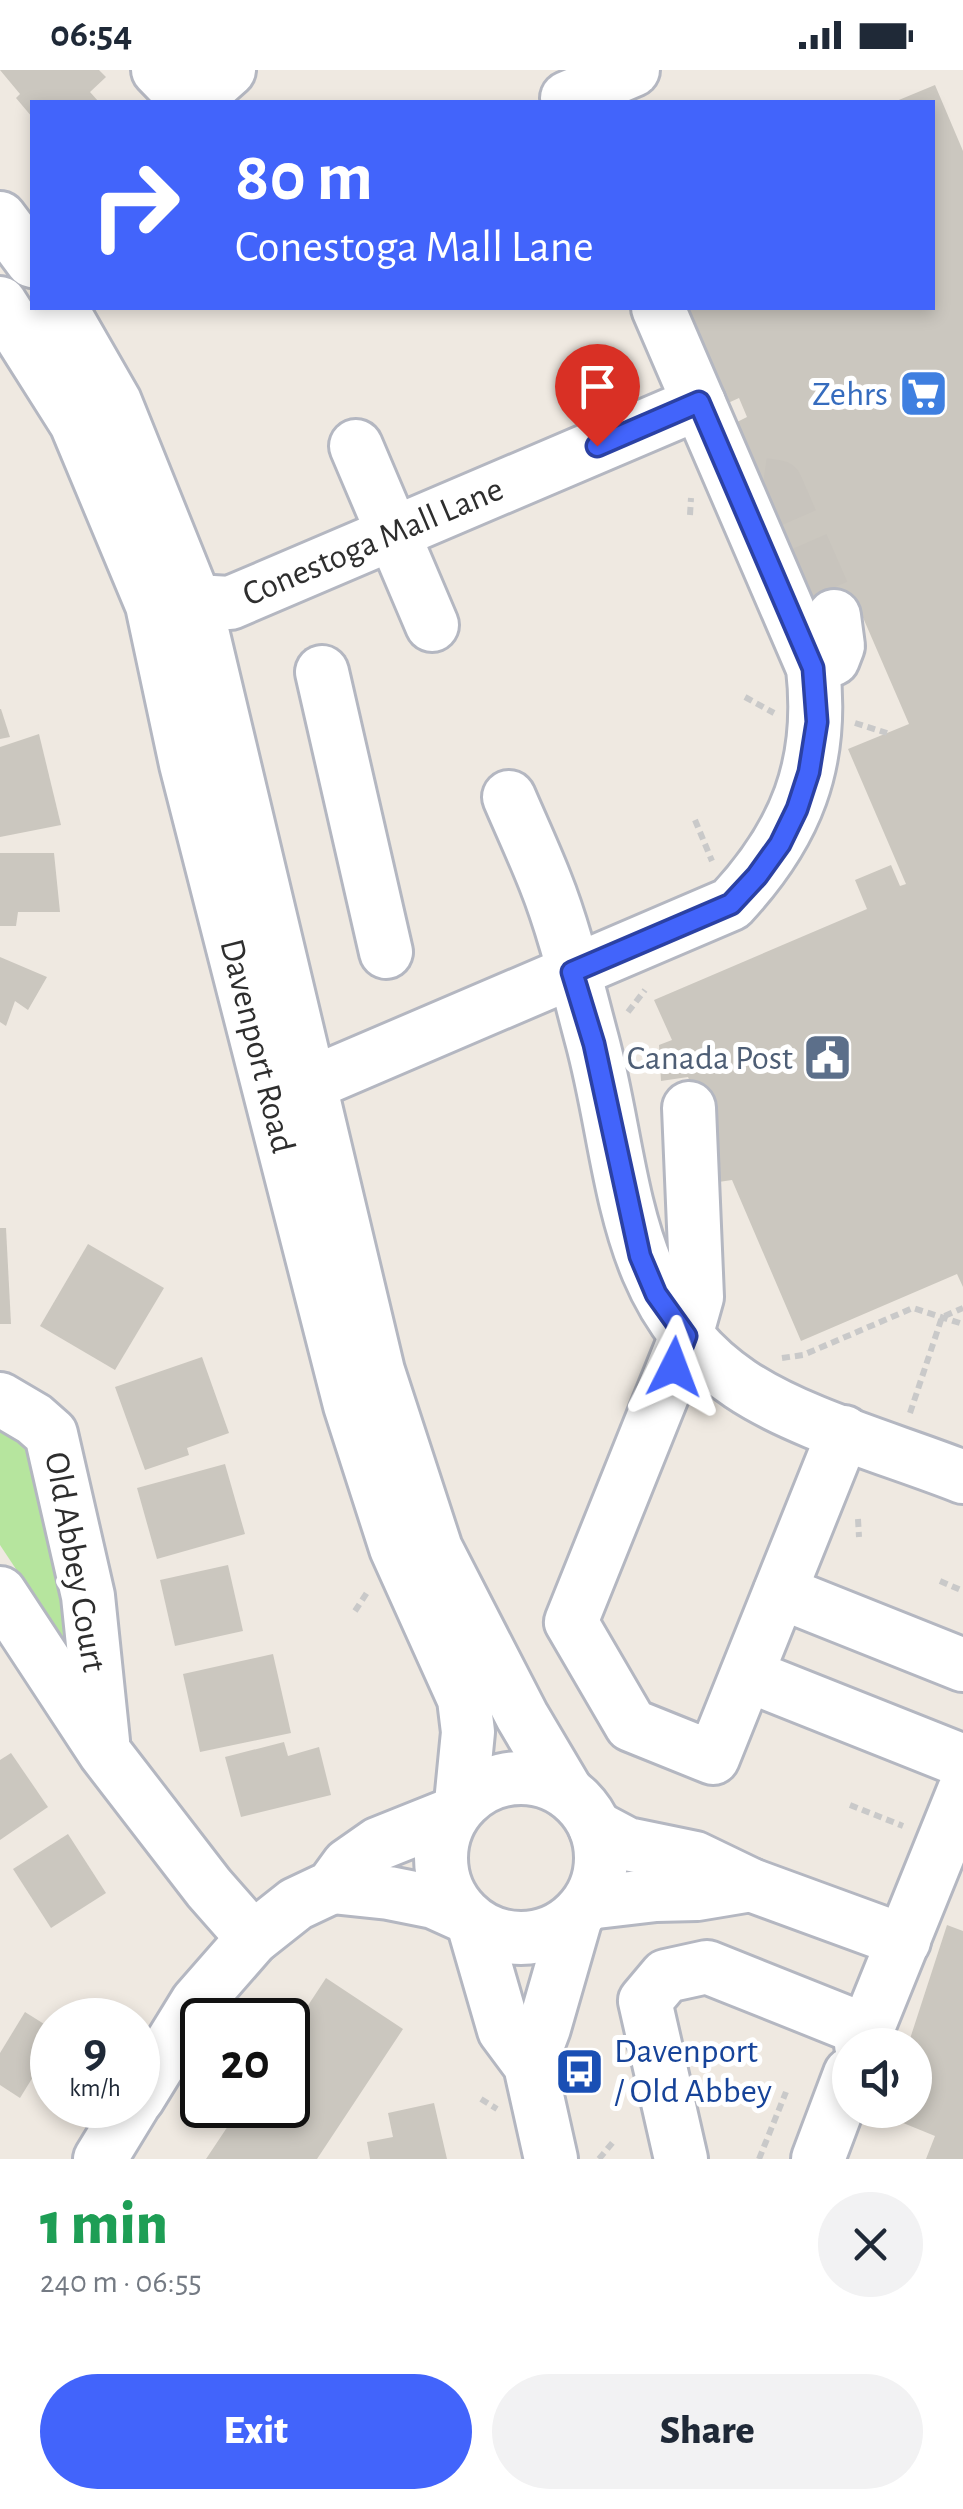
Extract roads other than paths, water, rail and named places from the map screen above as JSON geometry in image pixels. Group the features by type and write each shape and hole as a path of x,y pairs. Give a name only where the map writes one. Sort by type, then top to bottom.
{"street":[{"path":"158,70 189,100"},
{"path":"193,100 230,70"},
{"path":"564,90 632,70"},
{"name":"Davenport Road","path":"0,304 76,423 174,603"},
{"name":"Davenport Road","path":"63,310 115,402 174,603 290,1093 350,1405 396,1548 464,1698 468,1732 457,1809"},
{"path":"290,1093 731,904 780,844 797,809 809,772 817,722 813,668 659,310"},
{"name":"Conestoga Mall Lane","path":"174,603 230,603 699,402"},
{"path":"356,446 432,625"},
{"path":"813,668 833,659 838,646 834,616"},
{"path":"322,672 386,952"},
{"path":"509,797 547,884 594,1044 640,1256 656,1294 686,1336 738,1383 763,1398 963,1477"},
{"name":"Davenport Road","path":"290,1093 436,1549 522,1716 581,1809"},
{"path":"689,1108 697,1298 686,1336 571,1622 631,1725 713,1758 844,1432"},
{"name":"Old Abbey Court","path":"0,1399 34,1418 51,1434 88,1596 104,1753"},
{"path":"780,1592 963,1665"},
{"name":"Old Abbey Court","path":"0,1593 104,1753 253,1938"},
{"path":"747,1675 963,1761"},
{"path":"160,2062 197,2002 253,1938 296,1904 332,1887 348,1865 378,1844 457,1809 479,1789 500,1780 546,1782 628,1844 695,1858 751,1885 904,1942"},
{"path":"868,2028 963,1793"},
{"path":"457,1809 440,1849 440,1868 453,1902 469,1920 504,2030 530,2064 551,2159"},
{"path":"530,2064 544,2028 551,1994 582,1910 597,1886 601,1866 600,1846 581,1809"},
{"path":"332,1887 434,1902 504,1936 536,1937 558,1930 582,1910 656,1895 697,1894 751,1885"},
{"path":"680,2159 646,2001 666,1976 706,1967 832,2035"},
{"path":"818,2159 832,2122"},
{"path":"100,2159 119,2128"}],"tunnel":[{"path":"763,484 777,486 834,616"}],"place":[{"name":"Zehrs","path":"923,394"},
{"name":"Canada Post","path":"828,1058"},
{"name":"Davenport / Old Abbey","path":"579,2071"}]}
